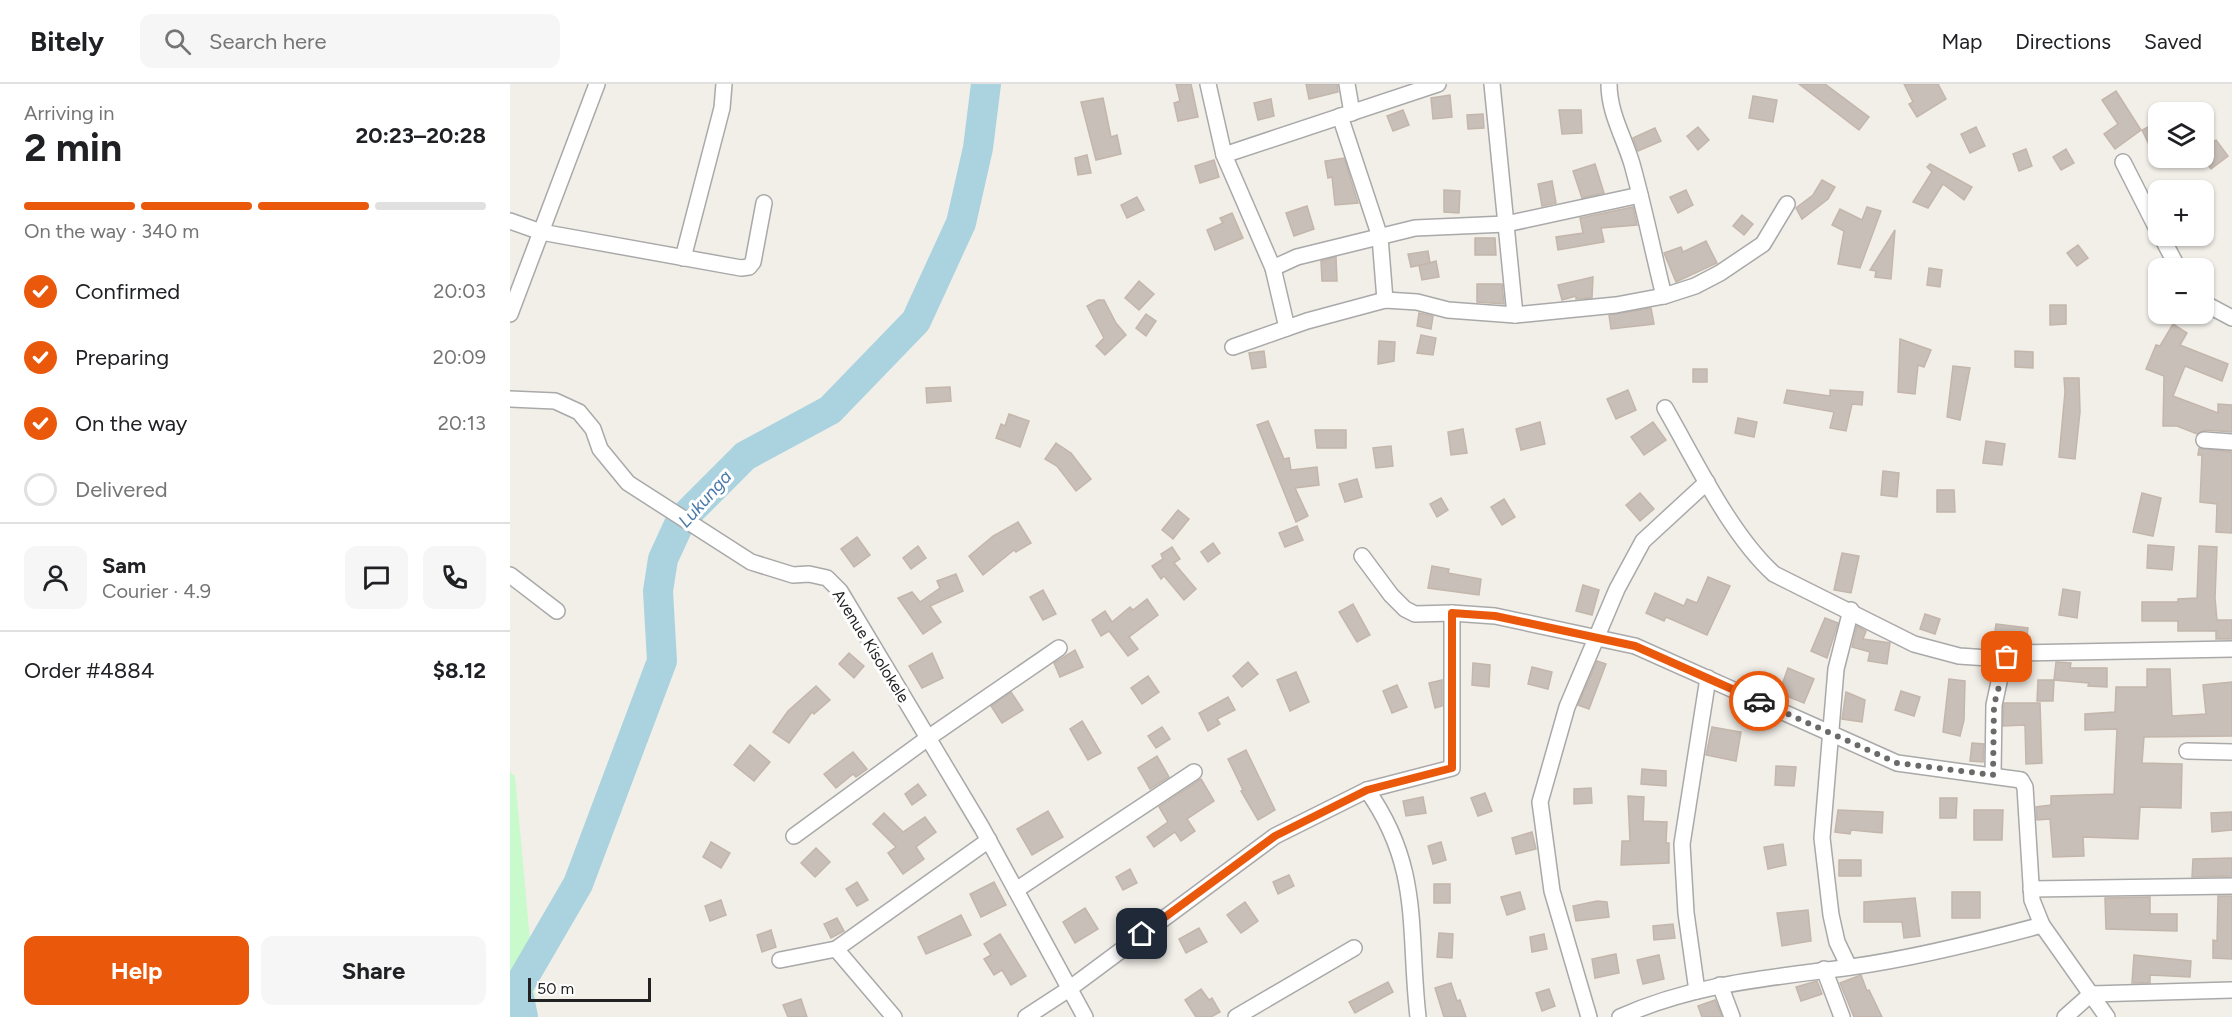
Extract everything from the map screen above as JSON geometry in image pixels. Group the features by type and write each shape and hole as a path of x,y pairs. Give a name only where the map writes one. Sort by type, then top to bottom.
{"street":[{"path":"510,314 597,84"},
{"path":"683,258 722,108 724,84"},
{"path":"1208,84 1224,155 1273,268 1287,328"},
{"path":"1347,84 1346,115 1380,237 1385,300"},
{"path":"1224,155 1438,84"},
{"path":"1492,84 1515,315"},
{"path":"1609,84 1615,119 1631,162 1664,296"},
{"path":"2123,162 2148,211"},
{"path":"1273,268 1297,257 1415,228 1506,224 1640,195"},
{"path":"510,220 541,232 741,268 749,267 753,262 764,203"},
{"path":"1233,347 1287,328 1385,300 1417,302 1448,310 1515,315 1616,305 1664,296 1695,286 1720,273 1763,244 1787,204"},
{"path":"2214,308 2232,318"},
{"name":"Avenue Kisolokele","path":"510,399 555,401 579,412 593,429 600,449 628,483 751,562 793,575 809,574 827,578 840,591 989,840 1085,1017"},
{"path":"1665,408 1707,482 1762,562 1787,581 1851,610 1914,644 1959,656 2004,659 2013,653 2024,652 2232,649"},
{"path":"2204,440 2232,442"},
{"path":"1590,1017 1552,891 1540,802 1567,707 1596,637 1643,541 1707,482"},
{"path":"1362,556 1405,609 1415,614 1452,613 1495,616 1635,646 1897,763 2014,777 2021,780 2025,786 2032,900 2042,925 2107,1017"},
{"path":"510,575 558,611"},
{"path":"1849,967 1837,942 1831,915 1822,838 1836,669 1851,610"},
{"path":"1026,1017 1070,989 1275,836 1367,790 1452,768 1452,613"},
{"path":"794,836 928,738 1059,648"},
{"path":"1993,775 1994,705 2004,659"},
{"path":"1697,991 1686,913 1682,844 1708,678"},
{"path":"2187,752 2232,752"},
{"path":"1016,890 1194,772"},
{"path":"1367,790 1396,841 1406,873 1413,922 1418,1017"},
{"path":"780,960 836,949 989,840"},
{"path":"2031,889 2232,886"},
{"path":"1620,1017 1720,984 1849,967 1930,953 2042,925"},
{"path":"1236,1017 1354,948"},
{"path":"836,949 894,1017"},
{"path":"1824,969 1842,1017"},
{"path":"1720,984 1732,1017"},
{"path":"2065,1017 2091,994 2232,990"}],"green space":[{"path":"510,772 515,776 537,1017 510,1017"}],"building":[{"path":"1176,84 1191,84 1198,117 1178,121 1174,103 1180,101"},
{"path":"1306,84 1337,84 1338,92 1309,99"},
{"path":"1799,84 1825,84 1869,117 1859,130"},
{"path":"1904,84 1938,84 1946,99 1917,117 1909,104 1913,102"},
{"path":"2116,91 2141,130 2115,149 2104,134 2118,124 2102,100"},
{"path":"1450,95 1452,117 1433,119 1431,98"},
{"path":"1753,96 1777,100 1773,122 1749,118"},
{"path":"1103,98 1111,137 1117,135 1121,154 1096,160 1081,102"},
{"path":"1271,99 1274,116 1258,120 1254,103"},
{"path":"1403,110 1409,125 1393,131 1387,116"},
{"path":"1559,110 1581,110 1582,133 1562,134"},
{"path":"1483,114 1484,128 1468,129 1467,115"},
{"path":"1698,127 1709,140 1698,150 1687,136"},
{"path":"1976,127 1985,146 1970,153 1961,134"},
{"path":"2148,127 2148,142 2142,130"},
{"path":"1655,128 1661,141 1638,151 1633,138"},
{"path":"2216,140 2228,156 2214,167 2214,142"},
{"path":"2026,149 2032,166 2019,171 2013,154"},
{"path":"2066,149 2074,163 2061,170 2053,157"},
{"path":"1087,155 1091,173 1078,175 1075,158"},
{"path":"1344,158 1358,203 1335,205 1332,177 1328,178 1325,161"},
{"path":"1214,160 1219,177 1200,183 1195,166"},
{"path":"1595,164 1604,193 1582,198 1573,171"},
{"path":"1930,164 1972,187 1964,200 1943,184 1928,208 1913,202 1932,172 1927,167"},
{"path":"1822,180 1835,187 1828,199 1802,219 1796,208 1813,195"},
{"path":"1552,181 1556,203 1542,206 1538,184"},
{"path":"1444,190 1460,191 1459,213 1444,212"},
{"path":"1686,190 1693,205 1678,213 1670,197"},
{"path":"1137,197 1144,210 1127,218 1121,205"},
{"path":"1307,206 1314,229 1294,236 1286,213"},
{"path":"1633,207 1637,225 1601,228 1604,242 1558,250 1556,237 1583,233 1580,218"},
{"path":"1867,207 1881,211 1860,268 1838,264 1844,231 1832,225 1840,209 1862,220"},
{"path":"1232,213 1243,238 1215,250 1207,230 1223,223 1220,218"},
{"path":"1742,215 1753,224 1744,235 1733,226"},
{"path":"1895,230 1891,279 1875,277 1876,271 1870,270"},
{"path":"1475,238 1495,238 1496,255 1475,255"},
{"path":"1706,241 1717,263 1676,282 1664,253 1681,247 1683,252"},
{"path":"2078,245 2088,258 2077,266 2067,253"},
{"path":"1428,251 1430,263 1411,267 1408,254"},
{"path":"1336,257 1337,281 1322,281 1321,261"},
{"path":"1436,261 1439,277 1422,280 1419,266"},
{"path":"1929,268 1942,270 1940,287 1927,285"},
{"path":"1593,277 1592,298 1576,299 1576,296 1562,300 1558,285"},
{"path":"1139,281 1154,294 1139,310 1125,298"},
{"path":"1477,284 1502,284 1504,304 1477,302"},
{"path":"1098,300 1104,300 1116,323 1126,335 1105,355 1096,346 1104,338 1087,306"},
{"path":"2050,305 2066,305 2066,324 2050,325"},
{"path":"1651,308 1654,324 1611,329 1609,315"},
{"path":"1419,313 1433,316 1431,329 1417,326"},
{"path":"1146,314 1156,321 1146,336 1136,328"},
{"path":"2173,324 2187,333 2180,345 2228,364 2222,381 2185,366 2173,396 2218,413 2218,404 2232,405 2232,432 2205,430 2197,434 2177,426 2163,426 2164,376 2146,369 2156,345 2160,346"},
{"path":"1421,335 1436,338 1433,355 1417,353"},
{"path":"1900,339 1931,350 1924,367 1918,365 1915,394 1898,392"},
{"path":"1379,341 1395,342 1394,361 1378,364"},
{"path":"1264,351 1266,367 1252,369 1249,353"},
{"path":"2015,351 2033,352 2033,368 2015,367"},
{"path":"1953,366 1970,368 1960,420 1947,417"},
{"path":"1693,369 1707,369 1707,382 1693,382"},
{"path":"2064,378 2079,378 2080,412 2075,459 2059,457 2065,392"},
{"path":"950,387 951,401 927,403 926,388"},
{"path":"1628,390 1636,410 1616,419 1607,399"},
{"path":"1787,390 1830,396 1830,390 1863,392 1862,405 1852,404 1846,431 1830,428 1834,412 1784,403"},
{"path":"1009,414 1029,421 1020,447 996,438 1001,424 1005,426"},
{"path":"1738,418 1757,422 1754,437 1735,433"},
{"path":"1268,421 1284,459 1289,458 1291,470 1317,467 1319,485 1295,488 1308,516 1296,522 1257,425"},
{"path":"1540,422 1545,444 1521,450 1516,429"},
{"path":"1653,422 1666,440 1644,455 1631,437"},
{"path":"1463,429 1467,453 1451,455 1448,432"},
{"path":"1315,430 1346,430 1346,448 1317,448"},
{"path":"1986,441 2005,444 2002,465 1983,463"},
{"path":"1056,443 1071,453 1091,479 1076,491 1057,466 1045,459"},
{"path":"1391,446 1393,466 1376,468 1373,448"},
{"path":"2199,448 2232,452 2232,533 2216,532 2217,504 2200,502 2202,455 2198,455"},
{"path":"1883,471 1899,473 1897,497 1881,495"},
{"path":"1357,479 1362,497 1345,502 1339,484"},
{"path":"1937,490 1954,490 1955,512 1937,512"},
{"path":"1640,493 1654,509 1640,521 1626,505"},
{"path":"2142,493 2161,498 2153,536 2133,532"},
{"path":"1441,498 1448,510 1437,517 1430,504"},
{"path":"1504,499 1515,517 1502,525 1491,507"},
{"path":"1178,510 1189,519 1173,539 1162,530"},
{"path":"1018,522 1031,543 1016,552 1014,550 983,575 969,556 993,536"},
{"path":"1297,526 1303,540 1285,547 1279,533"},
{"path":"857,537 870,555 854,567 841,549"},
{"path":"1213,543 1220,553 1208,562 1201,552"},
{"path":"2148,545 2174,547 2172,570 2147,568"},
{"path":"918,546 926,558 911,569 903,558"},
{"path":"2199,546 2217,547 2215,598 2217,620 2232,620 2232,639 2216,639 2216,631 2178,631 2178,621 2142,621 2142,602 2178,602 2178,599 2197,598"},
{"path":"1172,547 1180,559 1174,563 1196,589 1184,600 1164,576 1161,579 1152,566 1163,559 1161,554"},
{"path":"1842,553 1859,556 1851,593 1834,590"},
{"path":"1432,566 1449,569 1448,573 1481,579 1479,595 1428,588"},
{"path":"956,574 963,591 930,606 941,622 923,634 898,598 912,592 920,602 940,588 937,581"},
{"path":"1708,577 1730,586 1707,635 1666,617 1664,621 1646,613 1655,593 1684,606 1687,599 1697,603"},
{"path":"1583,585 1599,590 1592,615 1576,611"},
{"path":"2063,589 2080,592 2077,618 2059,615"},
{"path":"1043,590 1056,614 1043,620 1030,597"},
{"path":"1147,599 1158,615 1129,637 1138,649 1128,656 1109,631 1101,636 1092,620 1105,611 1112,622 1130,607 1133,610"},
{"path":"1353,604 1370,635 1357,642 1339,612"},
{"path":"1925,614 1940,619 1935,634 1920,629"},
{"path":"1825,618 1838,623 1827,658 1811,651"},
{"path":"1996,624 2028,628 2026,643 1993,645"},
{"path":"1857,626 1866,631 1863,639 1890,643 1887,664 1868,661 1870,652 1852,647"},
{"path":"1075,650 1083,667 1060,677 1054,663"},
{"path":"849,653 864,666 854,678 839,664"},
{"path":"932,653 943,678 922,688 909,666"},
{"path":"1597,661 1606,664 1589,709 1578,705"},
{"path":"1248,662 1258,674 1242,687 1233,676"},
{"path":"2028,662 2027,678 2013,678 2013,665"},
{"path":"2056,662 2071,663 2070,668 2107,668 2107,687 2054,680"},
{"path":"1473,663 1490,665 1489,687 1472,685"},
{"path":"1532,667 1552,672 1548,689 1528,684"},
{"path":"1788,668 1814,679 1804,703 1779,693"},
{"path":"2147,669 2170,669 2172,716 2206,714 2203,685 2232,682 2232,736 2144,737 2142,763 2182,764 2181,808 2140,807 2138,839 2083,837 2084,856 2053,857 2050,819 2037,820 2036,807 2051,805 2051,796 2114,794 2117,729 2085,730 2085,714 2115,712 2116,687 2147,687"},
{"path":"1296,672 1309,702 1290,711 1277,680"},
{"path":"1148,676 1159,692 1142,704 1131,688"},
{"path":"1949,679 1965,681 1964,720 1960,736 1943,732"},
{"path":"1442,680 1442,706 1435,708 1429,683"},
{"path":"2038,680 2054,680 2053,701 2037,701"},
{"path":"1397,685 1407,707 1392,713 1383,691"},
{"path":"816,686 830,700 814,714 812,712 789,743 773,732 788,711"},
{"path":"1901,691 1920,697 1914,716 1895,710"},
{"path":"1011,692 1023,710 1002,723 991,706"},
{"path":"1846,692 1865,700 1862,722 1842,719"},
{"path":"1228,697 1235,710 1217,719 1220,724 1208,731 1199,713"},
{"path":"2004,703 2040,703 2042,763 2026,764 2025,725 2003,726"},
{"path":"1082,721 1101,753 1088,760 1070,729"},
{"path":"1162,727 1170,739 1156,748 1148,736"},
{"path":"1712,727 1741,732 1736,761 1706,755"},
{"path":"1972,743 1984,744 1983,762 1970,761"},
{"path":"750,745 770,762 754,781 734,765"},
{"path":"1246,750 1275,810 1258,820 1241,791 1243,790 1228,759"},
{"path":"853,752 867,769 856,777 853,774 836,788 824,774"},
{"path":"1157,756 1169,777 1150,789 1138,768"},
{"path":"1776,766 1796,767 1794,786 1775,785"},
{"path":"1642,769 1666,771 1666,786 1641,784"},
{"path":"1201,779 1214,801 1187,819 1195,831 1181,841 1175,832 1154,847 1147,837 1168,822 1159,807"},
{"path":"918,784 926,795 912,805 905,794"},
{"path":"1591,788 1592,803 1574,804 1574,789"},
{"path":"1485,793 1492,811 1478,816 1471,798"},
{"path":"1628,796 1644,797 1643,821 1667,822 1666,843 1669,843 1669,863 1621,865 1622,841 1630,841"},
{"path":"1423,797 1426,813 1406,816 1403,801"},
{"path":"1940,798 1957,798 1956,818 1940,818"},
{"path":"1838,810 1883,812 1882,833 1851,830 1850,834 1835,832"},
{"path":"1974,810 2003,810 2002,840 1974,840"},
{"path":"1048,811 1063,837 1032,855 1017,829"},
{"path":"2232,812 2232,830 2212,832 2211,813"},
{"path":"884,813 903,832 925,817 936,832 916,847 924,859 903,874 888,853 896,847 873,824"},
{"path":"1532,832 1536,849 1516,854 1512,838"},
{"path":"711,842 730,853 721,868 703,857"},
{"path":"1441,842 1446,860 1433,864 1428,846"},
{"path":"1783,844 1786,865 1768,869 1764,847"},
{"path":"816,848 830,862 815,877 801,863"},
{"path":"2232,858 2232,876 2192,877 2193,859"},
{"path":"1839,860 1861,860 1861,876 1839,876"},
{"path":"1130,869 1137,883 1123,890 1116,877"},
{"path":"1289,875 1294,886 1278,894 1273,882"},
{"path":"857,882 868,900 857,906 846,889"},
{"path":"994,882 1006,905 981,917 970,894"},
{"path":"1434,884 1450,884 1450,903 1434,903"},
{"path":"1520,892 1525,909 1507,915 1501,897"},
{"path":"1952,892 1980,892 1980,918 1952,918"},
{"path":"2218,896 2232,896 2232,959 2213,958 2213,940 2217,941"},
{"path":"2150,897 2150,914 2177,914 2177,931 2106,929 2105,898"},
{"path":"1915,898 1920,936 1904,938 1902,922 1864,922 1864,902"},
{"path":"721,900 726,915 710,921 705,906"},
{"path":"1597,901 1607,902 1609,917 1576,921 1573,906"},
{"path":"1245,902 1258,921 1241,933 1227,915"},
{"path":"1085,908 1098,929 1075,943 1063,922"},
{"path":"1808,910 1811,941 1782,946 1777,913"},
{"path":"961,915 971,935 926,954 918,937"},
{"path":"837,918 844,931 831,938 824,924"},
{"path":"1673,924 1675,938 1654,940 1653,926"},
{"path":"1199,928 1207,942 1186,953 1179,939"},
{"path":"771,930 776,947 762,952 757,935"},
{"path":"1439,933 1453,934 1452,958 1437,957"},
{"path":"1000,934 1026,976 1011,985 1002,970 994,975 984,959 991,955 984,944"},
{"path":"1544,934 1547,949 1532,952 1530,937"},
{"path":"1616,954 1619,973 1595,978 1592,959"},
{"path":"1659,955 1664,979 1643,984 1637,960"},
{"path":"2134,955 2191,961 2190,977 2150,975 2150,983 2132,983"},
{"path":"1861,975 1882,1017 1854,1017 1840,983"},
{"path":"1817,981 1822,994 1801,1001 1796,987"},
{"path":"1388,982 1393,992 1355,1013 1349,1002"},
{"path":"1451,983 1466,1017 1444,1017 1435,988"},
{"path":"1201,989 1209,1000 1212,998 1220,1012 1211,1017 1196,1017 1185,1000"},
{"path":"1549,989 1555,1006 1542,1011 1536,993"},
{"path":"801,999 807,1017 788,1017 783,1005"},
{"path":"1715,1000 1722,1017 1702,1017 1698,1006"}],"waterway":[{"name":"Lukunga","path":"523,1017 517,989 578,884 662,661 658,591 663,559 681,520 745,456 830,410 916,321 961,223 978,148 986,84"}],"way so far":[{"path":"1759,701 1897,763 1993,775 1994,705 2004,659 2007,657"}],"route":[{"path":"1142,934 1275,836 1367,790 1452,768 1452,613 1495,616 1555,627 1635,646 1759,701"}]}
